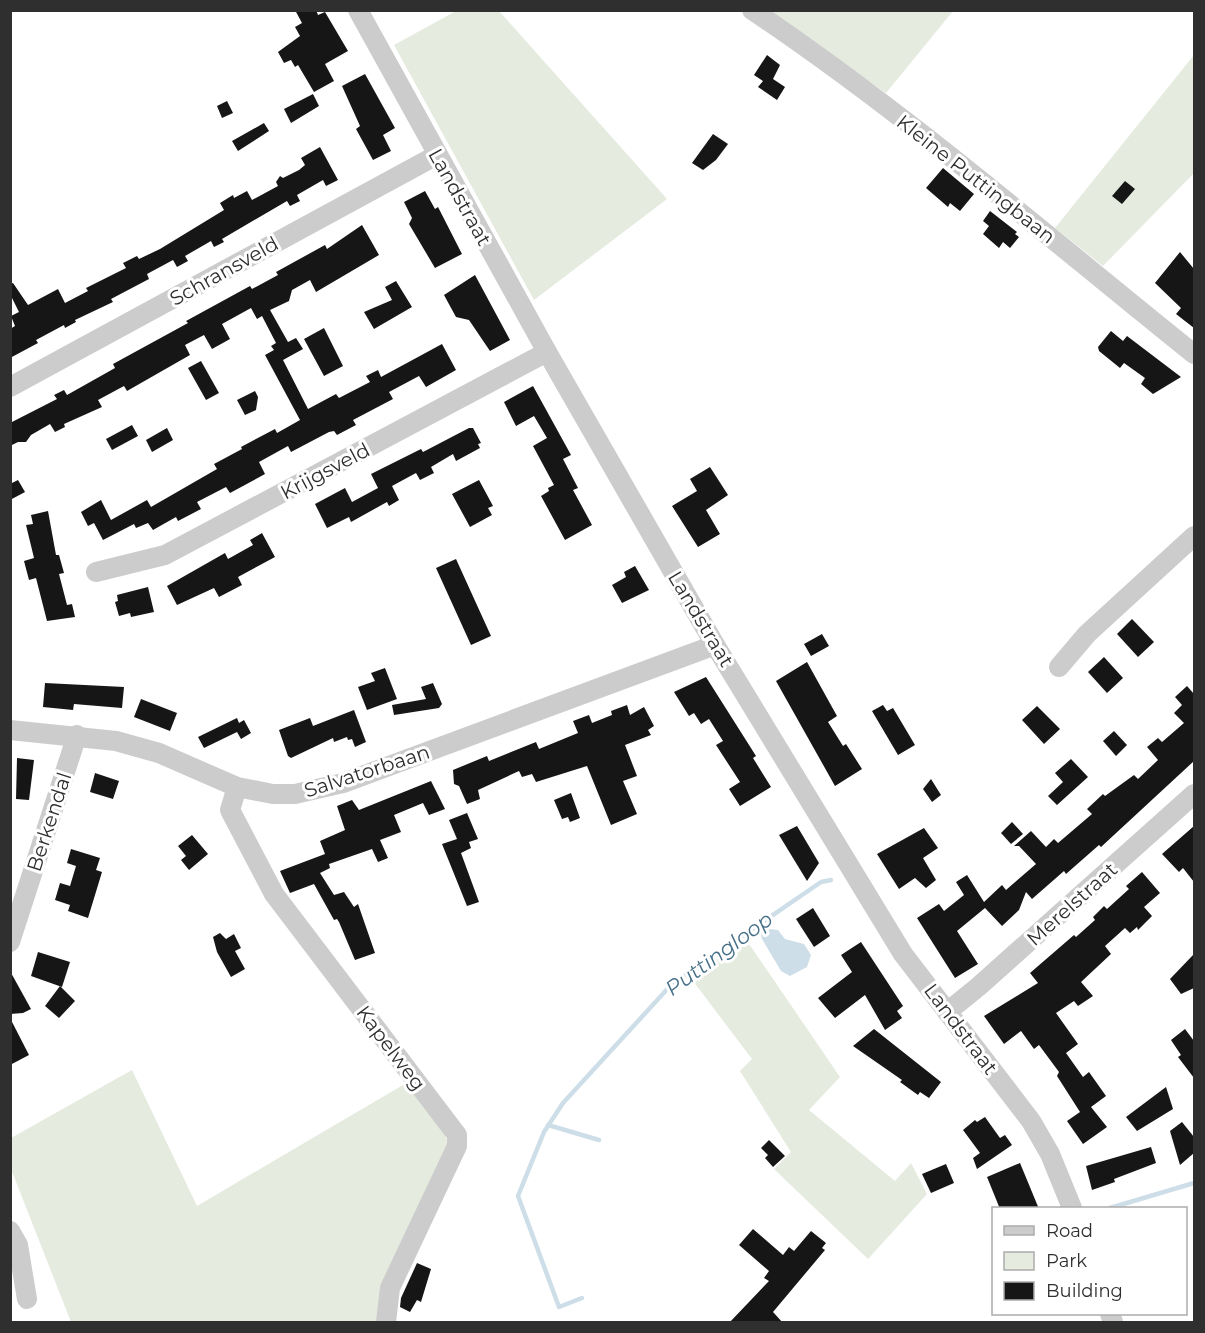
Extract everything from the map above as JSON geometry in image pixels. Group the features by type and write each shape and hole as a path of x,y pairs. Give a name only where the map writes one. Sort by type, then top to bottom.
{"street":[{"name":"Landstraat","path":"358,10 547,352 715,645 903,954 1031,1121 1050,1154 1071,1207"},
{"name":"Kleine Puttingbaan","path":"752,10 793,38 925,138 1194,354"},
{"name":"Schransveld","path":"10,387 437,155"},
{"name":"Krijgsveld","path":"96,572 165,555 547,352"},
{"path":"1059,667 1087,634 1194,536"},
{"name":"Salvatorbaan","path":"10,730 76,735 116,741 159,753 237,787 295,794 343,783 715,645"},
{"name":"Berkendal","path":"10,942 76,735"},
{"name":"Kapelweg","path":"237,787 230,810 274,894 457,1135 457,1146 390,1288 386,1323"},
{"name":"Merelstraat","path":"947,1012 1194,794"},
{"path":"10,1231 18,1245 27,1299"}],"green space":[{"path":"456,11 499,11 667,199 534,300 394,45"},
{"path":"769,11 953,11 886,93"},
{"path":"1194,55 1194,173 1103,266 1055,228"},
{"path":"745,938 840,1077 809,1110 895,1181 911,1163 927,1194 868,1259 774,1169 791,1152 740,1071 752,1059 690,977"},
{"path":"132,1070 197,1206 408,1082 442,1128 448,1143 379,1322 71,1322 11,1169 11,1138"}],"shaded area":[{"path":"769,929 778,930 785,939 804,944 811,955 807,967 790,976 781,971 762,939 761,934"}],"building":[{"path":"295,10 316,10 318,15 325,12 348,51 325,64 334,81 314,92 298,65 295,67 291,60 284,63 278,52 300,36 295,27 302,23"},
{"path":"767,55 780,65 773,79 785,87 777,100 758,87 763,81 754,75"},
{"path":"365,74 395,128 383,135 391,151 373,160 356,129 360,126 342,86"},
{"path":"313,94 319,106 291,123 284,109"},
{"path":"227,101 233,113 222,118 217,106"},
{"path":"264,123 269,131 238,151 232,141"},
{"path":"713,134 728,144 716,160 703,170 692,163"},
{"path":"320,147 338,180 326,186 323,180 297,195 300,201 290,206 287,201 222,239 224,242 214,247 211,241 185,256 188,261 177,267 173,260 147,274 149,279 111,299 113,302 75,320 76,322 65,328 64,325 36,340 38,343 10,358 10,329 15,326 11,316 19,312 10,294 10,284 13,283 28,305 58,289 65,303 88,291 86,288 126,268 123,263 137,256 139,259 160,249 224,210 220,203 233,195 234,198 247,191 252,200 278,186 276,182 280,176 283,178 299,170 305,165 301,158"},
{"path":"943,168 974,194 960,211 950,203 948,207 926,188"},
{"path":"1125,181 1135,189 1122,204 1112,196"},
{"path":"425,191 435,209 438,207 462,254 435,268 409,224 412,218 404,202"},
{"path":"990,211 1017,232 1015,234 1019,237 1010,248 1003,242 999,248 983,234 989,226 983,221"},
{"path":"362,225 379,255 316,292 310,280 292,290 289,301 270,310 288,342 296,338 303,349 283,360 308,409 336,394 339,398 370,382 366,376 378,370 381,377 442,344 456,370 426,387 419,376 389,392 393,399 353,420 356,425 337,435 334,431 329,432 291,452 288,446 259,462 265,474 230,493 226,487 197,502 201,509 178,521 176,517 153,530 148,523 136,528 134,524 103,540 94,523 88,526 81,512 101,500 111,520 147,500 151,507 217,469 214,464 242,449 241,447 275,429 277,433 300,420 265,355 274,350 271,346 276,343 262,316 257,319 251,308 222,324 230,339 212,349 204,335 185,345 190,355 127,391 124,386 98,400 102,407 64,424 65,427 55,432 50,424 31,435 26,442 18,442 10,446 10,423 57,399 54,395 64,390 67,395 115,368 113,364 188,323 186,321 250,286 252,289 278,275 276,272 325,245 327,249"},
{"path":"1180,252 1194,269 1194,328 1176,314 1181,308 1155,283"},
{"path":"475,275 510,340 490,351 469,320 456,317 444,295"},
{"path":"396,281 412,307 374,329 364,312 392,300 385,287"},
{"path":"324,328 343,366 324,376 304,339"},
{"path":"1111,331 1123,341 1127,336 1181,377 1153,394 1141,384 1145,378 1124,363 1120,368 1099,351 1098,347"},
{"path":"201,361 219,393 206,400 188,368"},
{"path":"533,386 571,455 563,459 578,488 573,490 592,525 565,540 541,496 554,485 533,446 547,438 534,416 516,426 504,402"},
{"path":"255,391 258,397 256,410 245,415 237,400"},
{"path":"132,425 138,436 112,450 106,439"},
{"path":"167,428 173,440 152,452 146,440"},
{"path":"473,428 481,443 478,444 480,448 456,461 453,454 431,467 434,473 420,480 416,473 392,486 399,500 389,506 387,502 351,522 349,517 327,528 315,504 345,488 352,502 378,488 371,474 421,449 423,452"},
{"path":"710,467 728,495 706,510 720,534 698,547 672,506 697,491 690,479"},
{"path":"18,480 25,492 10,500 10,484"},
{"path":"479,480 493,506 488,508 492,515 470,527 452,494"},
{"path":"48,511 56,555 59,555 64,573 59,574 67,605 72,604 75,617 47,621 36,578 29,580 24,561 34,558 26,525 33,524 31,515"},
{"path":"262,533 275,557 238,577 242,585 219,597 214,588 177,605 167,586 225,553 228,559 253,545 250,540"},
{"path":"456,559 491,636 471,645 436,568"},
{"path":"635,566 649,590 622,603 612,585 626,577 624,572"},
{"path":"148,587 154,612 131,617 130,613 119,616 115,602 118,601 117,595"},
{"path":"1132,619 1154,642 1138,657 1117,634"},
{"path":"822,634 829,646 811,656 804,644"},
{"path":"1104,657 1123,678 1107,693 1088,672"},
{"path":"807,662 837,716 828,722 843,746 846,744 862,769 835,786 776,681"},
{"path":"385,668 397,699 367,710 358,687 375,681 371,673"},
{"path":"706,677 756,756 753,758 771,787 740,806 729,789 740,782 716,745 723,741 709,719 701,724 694,713 689,716 674,692"},
{"path":"45,683 124,687 122,708 74,704 73,710 43,707"},
{"path":"433,683 442,704 439,708 394,715 392,705 426,699 421,687"},
{"path":"1187,686 1194,694 1194,761 1101,847 1099,845 1066,874 1064,871 1032,899 1026,892 1019,910 1002,926 985,908 957,931 978,964 955,978 917,918 939,904 944,911 964,895 956,882 967,875 984,902 1002,885 1006,890 1036,864 1019,846 1014,846 1031,831 1046,847 1054,839 1058,843 1092,814 1087,809 1103,794 1105,796 1134,775 1138,779 1158,760 1147,747 1158,738 1162,742 1184,723 1174,713 1182,705 1175,697"},
{"path":"141,699 177,713 170,731 134,717"},
{"path":"627,705 630,715 644,707 654,726 648,730 651,735 625,745 637,776 623,781 637,814 611,825 587,766 536,782 532,774 522,777 519,771 478,790 480,799 467,804 459,786 454,784 453,770 487,756 489,761 536,742 539,749 578,733 573,721 589,715 592,723 612,715 611,711"},
{"path":"883,705 887,711 893,708 915,745 898,755 872,711"},
{"path":"1037,706 1060,729 1044,744 1022,720"},
{"path":"354,710 366,742 355,747 352,739 348,740 347,737 334,742 333,738 291,758 288,756 279,730 310,718 313,726"},
{"path":"237,718 239,723 244,720 251,733 241,739 237,732 204,748 198,737"},
{"path":"1114,731 1127,745 1116,756 1103,741"},
{"path":"17,758 34,760 29,800 16,799"},
{"path":"1071,759 1088,777 1057,805 1048,796 1063,782 1055,773"},
{"path":"95,773 119,781 113,799 90,792"},
{"path":"931,779 941,795 932,802 923,789"},
{"path":"431,781 445,809 429,815 423,803 394,815 401,832 380,840 388,858 378,862 372,849 329,864 330,868 320,873 334,895 344,892 354,907 358,904 375,953 355,960 339,922 337,919 334,920 314,884 290,893 280,871 325,854 320,841 345,830 337,806 352,800 359,810"},
{"path":"571,793 580,818 570,822 568,817 562,819 554,800"},
{"path":"467,813 478,839 469,842 471,848 461,853 479,902 467,906 442,844 457,839 449,820"},
{"path":"1012,822 1023,834 1011,844 1001,833"},
{"path":"797,826 819,863 807,881 779,835"},
{"path":"1194,826 1194,882 1183,868 1179,872 1162,854"},
{"path":"924,828 938,848 923,858 936,880 926,888 915,878 899,889 877,854"},
{"path":"192,835 208,854 189,870 181,860 186,856 178,846"},
{"path":"71,849 100,858 96,870 102,872 88,918 68,911 70,905 55,900 60,883 70,886 76,866 67,863"},
{"path":"1142,872 1160,893 1144,907 1152,916 1138,930 1137,927 1130,933 1125,928 1105,946 1111,954 1081,982 1093,996 1078,1006 1074,1001 1056,1013 1078,1044 1066,1053 1083,1077 1089,1072 1106,1096 1091,1107 1107,1127 1083,1144 1067,1121 1080,1112 1057,1076 1059,1072 1039,1045 1034,1049 1021,1031 1004,1044 984,1016 1038,983 1030,973 1095,920 1093,917 1104,906 1107,909 1129,889 1126,886"},
{"path":"813,908 830,936 814,947 796,919"},
{"path":"220,933 226,939 234,934 241,948 235,951 245,969 231,977 217,952 213,937"},
{"path":"861,942 903,1006 897,1011 902,1018 885,1030 865,995 835,1018 818,998 852,972 841,955"},
{"path":"38,952 70,962 62,987 31,976"},
{"path":"1194,954 1194,988 1181,994 1170,979"},
{"path":"10,971 31,1009 23,1013 10,1014"},
{"path":"60,986 75,1001 59,1018 45,1006"},
{"path":"10,1018 29,1055 10,1065"},
{"path":"874,1029 941,1082 929,1098 920,1092 918,1095 900,1082 902,1080 853,1046"},
{"path":"1185,1029 1194,1041 1194,1078 1178,1057 1181,1055 1171,1040"},
{"path":"1166,1087 1173,1109 1137,1131 1126,1117"},
{"path":"985,1117 1000,1138 1005,1135 1012,1145 977,1169 973,1158 980,1153 963,1130 975,1120 977,1122"},
{"path":"1182,1122 1194,1137 1194,1153 1180,1165 1170,1131"},
{"path":"769,1140 785,1156 773,1167 765,1158 768,1155 761,1148"},
{"path":"1151,1147 1156,1163 1092,1190 1086,1166"},
{"path":"1020,1163 1038,1207 999,1207 987,1177"},
{"path":"946,1164 954,1183 931,1193 922,1174"},
{"path":"753,1229 783,1255 789,1247 794,1251 811,1231 826,1243 822,1248 825,1250 773,1312 783,1323 729,1323 769,1281 764,1278 769,1271 739,1245"},
{"path":"417,1263 431,1269 421,1302 417,1300 410,1312 400,1307 401,1298"}],"waterway":[{"name":"Puttingloop","path":"582,1298 559,1307 518,1196 544,1132 563,1103 671,985 821,882 831,880"},
{"path":"548,1125 599,1140"},
{"name":"Puttingloop","path":"1113,1207 1194,1183"}]}
